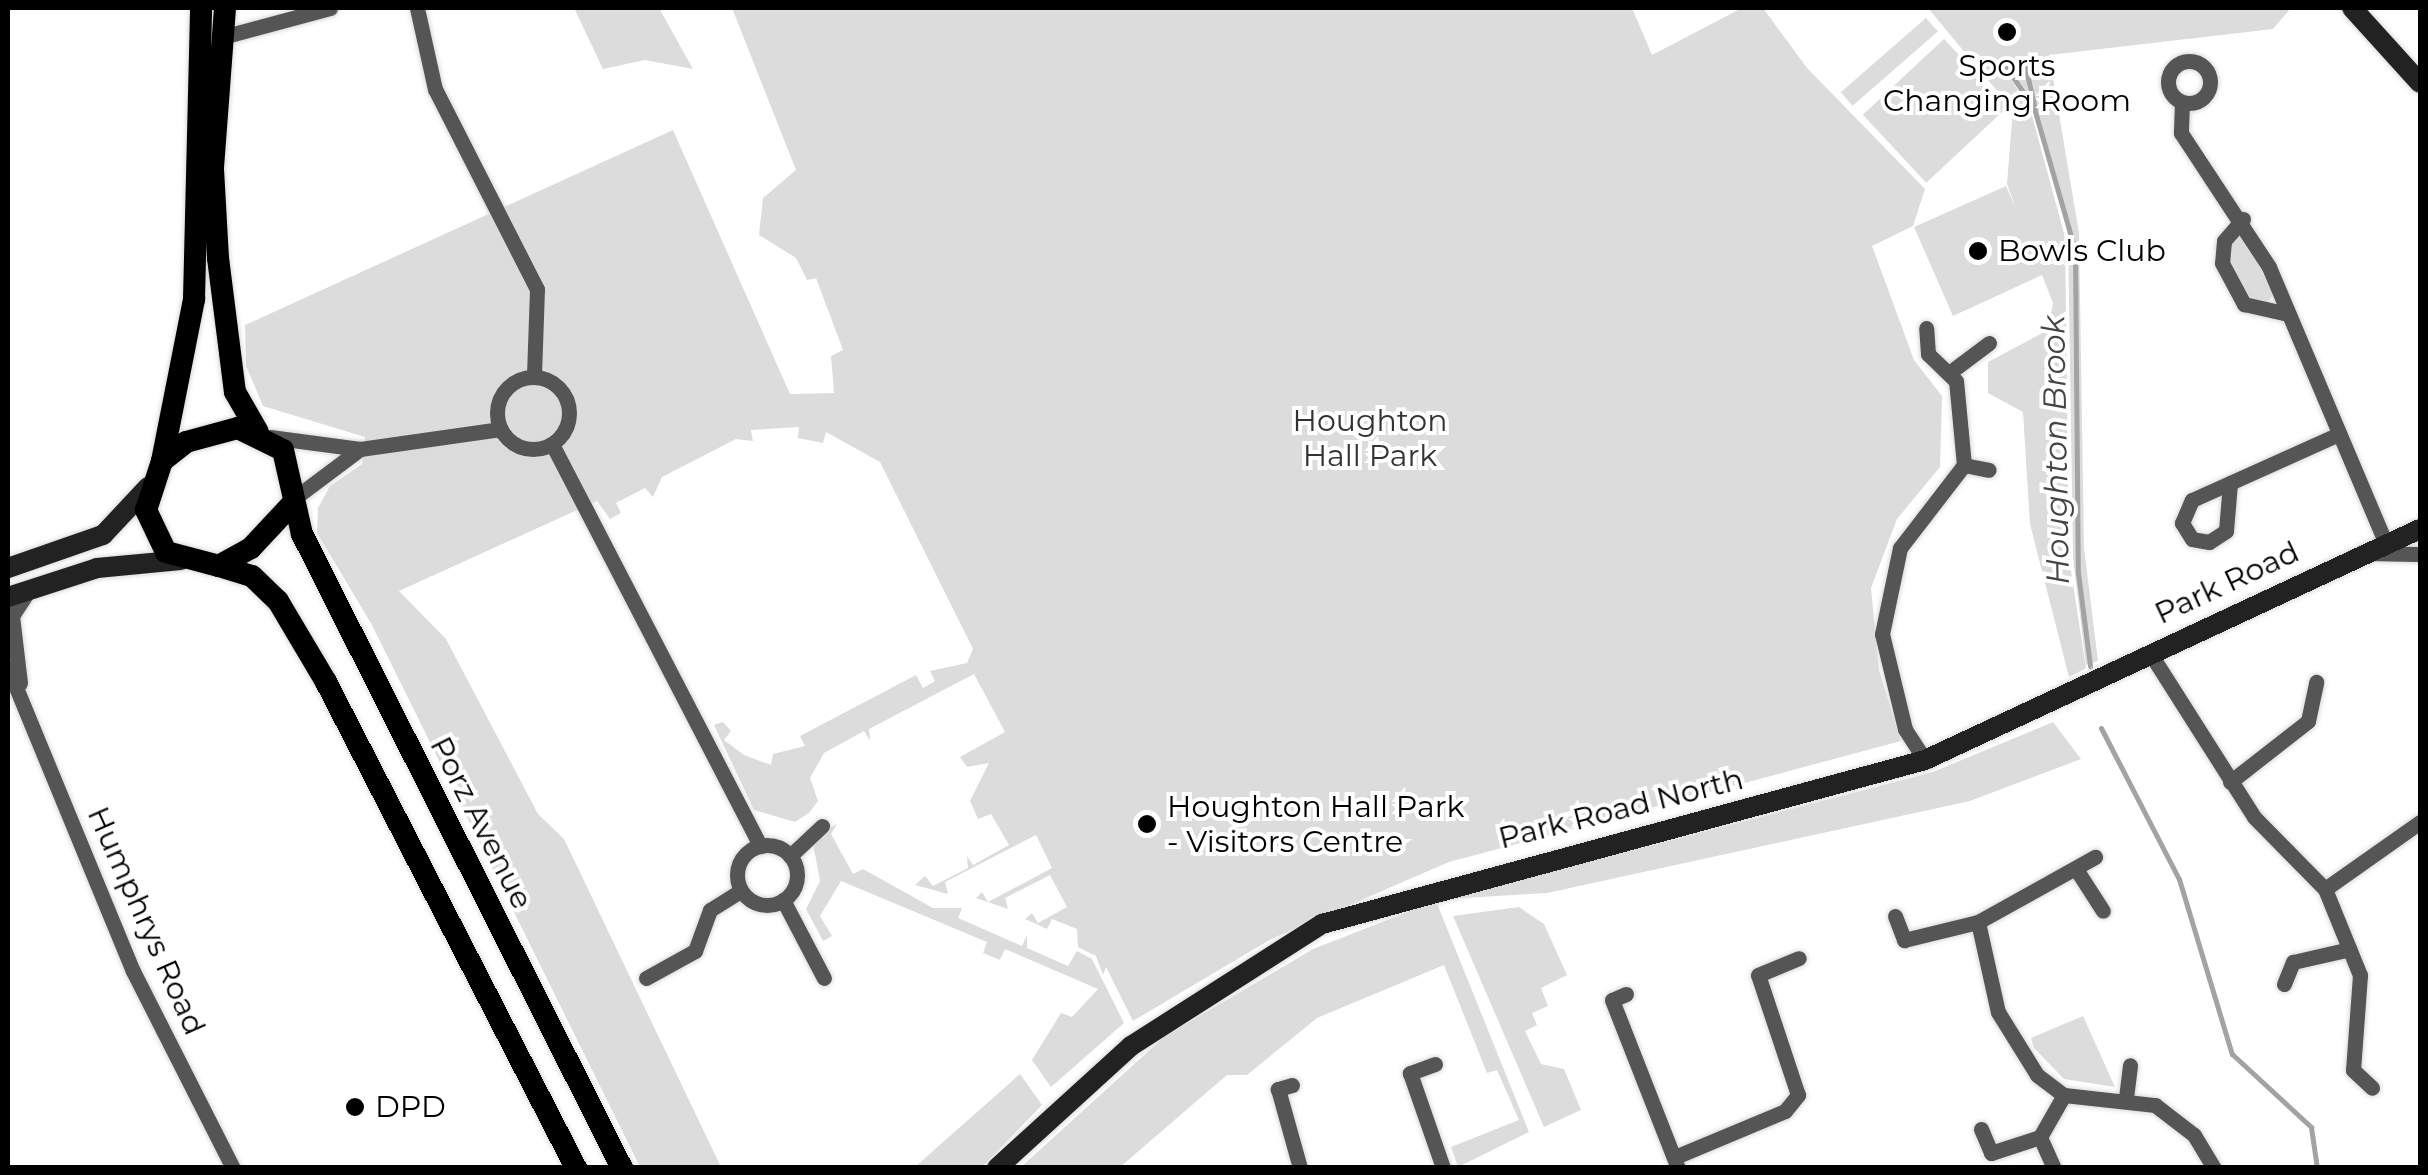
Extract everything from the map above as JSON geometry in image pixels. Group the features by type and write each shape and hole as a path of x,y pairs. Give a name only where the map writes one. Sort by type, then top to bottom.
{"main road":[{"path":"201,8 194,300 162,461 150,485 148,525 181,560 252,576 278,601 326,682 576,1168"},
{"path":"220,566 251,548 295,500 288,461 235,392 218,258 225,8"},
{"path":"162,461 211,433 264,434"},
{"name":"Porz Avenue","path":"295,500 622,1168"}],"street":[{"path":"222,37 283,10 330,8"},
{"path":"417,8 435,88 537,289 534,376"},
{"path":"2352,8 2420,83"},
{"path":"2182,102 2181,134 2243,219 2386,542"},
{"path":"2243,219 2224,240 2222,263 2244,304 2288,314"},
{"path":"1925,760 1886,660 1888,581 1900,548 1964,465 1949,373 1928,354 1926,328"},
{"path":"1949,373 1990,343"},
{"path":"264,434 360,450 501,429 529,449 552,444 567,427 568,404 556,384 534,376 502,393 501,429"},
{"path":"2230,483 2338,434"},
{"path":"552,444 760,846 790,856"},
{"path":"295,500 360,450"},
{"path":"1964,465 1990,470"},
{"path":"8,568 103,536 150,485"},
{"name":"Park Road","path":"2065,700 2150,653 2360,553 2420,529"},
{"path":"2360,553 2420,554"},
{"path":"8,597 97,568 181,560"},
{"name":"Humphrys Road","path":"21,692 12,616 30,589"},
{"path":"2150,653 2230,782 2325,889 2360,975 2352,1070 2372,1088"},
{"name":"Humphrys Road","path":"8,668 133,971 232,1168"},
{"path":"2230,782 2308,722 2316,682"},
{"name":"Park Road North","path":"1001,1168 1016,1147 1131,1046 1322,924 1925,760 2065,700"},
{"path":"2325,889 2420,822"},
{"path":"790,856 822,826"},
{"path":"741,890 740,864 760,846"},
{"path":"741,890 765,905 784,900 797,874 790,856"},
{"path":"1894,916 1904,940 1978,922 2078,872 2095,858"},
{"path":"2078,872 2103,911"},
{"path":"646,978 695,951 710,910 741,890"},
{"path":"784,900 824,978"},
{"path":"1978,922 1998,1012 2029,1065 2064,1095 2126,1098 2176,1118 2214,1168"},
{"path":"2284,984 2293,954 2350,949"},
{"path":"1626,994 1612,1000 1677,1162 1785,1112 1798,1095 1798,1073 1758,975 1798,958"},
{"path":"1435,1064 1410,1073 1443,1168"},
{"path":"2126,1098 2130,1065"},
{"path":"1292,1086 1278,1089 1300,1168"},
{"path":"1980,1129 1991,1152 2040,1138 2064,1095"},
{"path":"2040,1138 2054,1168"}],"green space":[{"path":"574,8 659,8 693,69 645,60 603,69"},
{"name":"Houghton Hall Park","path":"732,8 1632,8 1652,55 1742,8 1763,8 1807,68 1925,189 1913,226 1872,246 1914,360 1942,396 1940,467 1897,519 1871,588 1879,670 1901,741 1449,862 1271,939 1133,1021 1106,967 1103,975 1096,956 1078,947 1077,929 1052,919 1047,929 1025,919 1032,913 1038,923 1067,907 1050,875 1005,898 1008,909 976,898 982,892 988,902 1052,868 1036,835 945,882 948,894 915,885 925,876 933,886 968,868 967,856 973,865 1009,845 991,814 978,819 970,801 989,763 967,767 960,757 1005,732 974,674 869,729 870,741 864,731 824,753 810,778 818,801 795,822 754,810 714,725 723,722 731,731 724,740 744,755 771,765 773,754 805,746 800,736 916,675 923,688 935,681 930,671 967,663 973,649 880,462 826,432 823,443 798,438 799,427 751,430 753,441 736,439 662,477 653,497 645,488 616,503 621,513 610,519 597,501 399,591 446,639 538,814 564,839 721,1167 640,1167 372,625 317,533 318,508 330,486 362,464 365,437 263,406 246,366 245,325 673,130 790,394 834,393 831,356 843,350 816,278 807,280 796,258 759,235 763,198 796,170"},
{"path":"1928,8 2291,8 2273,29 2049,55 2079,233 2084,548 2098,661 2086,665 2073,558 2068,235 2025,63 2029,98 2000,61 2031,112 2065,237 2069,558 2086,668 2069,677 2030,524 2023,412 1988,393 1988,362 2048,330 2053,303 2042,275 1953,316 1914,227 2006,186 2016,209 2007,184 2013,108 1977,68 1986,60 1976,66"},
{"path":"1926,18 1938,32 1853,106 1841,92"},
{"path":"1944,39 2007,107 1926,183 1863,115"},
{"path":"2245,236 2273,294 2266,305 2245,300 2224,253 2231,238"},
{"path":"2053,722 2081,759 1970,801 1547,893 1446,899 1933,772"},
{"path":"837,824 831,834 853,874 863,869 933,908 962,908 958,918 1022,946 1027,935 1027,948 1068,966 1077,951 1092,959 1124,1023 1051,1087 1032,1060 1061,1013 1072,1017 1098,989 1005,949 1000,960 983,953 987,942 841,881 820,916 832,936 823,941 806,909 820,881 812,838"},
{"path":"1436,901 1529,1132 1458,1167 1451,1147 1519,1120 1497,1070 1487,1073 1444,965 1317,1018 1247,1075 1227,1075 1120,1167 1020,1168 1164,1037 1313,949"},
{"path":"1519,907 1544,924 1567,975 1541,988 1548,1006 1532,1013 1537,1025 1525,1031 1541,1064 1564,1069 1581,1110 1544,1127 1453,916"},
{"path":"2083,1016 2115,1087 2064,1079 2034,1048 2031,1038"},
{"path":"1020,1074 1042,1105 982,1167 915,1167"}],"waterway":[{"path":"2025,65 2034,105"},
{"name":"Houghton Brook","path":"2006,67 2034,108 2075,250 2078,573 2090,666"},
{"name":"Houghton Brook","path":"2101,728 2179,879 2232,1054 2311,1127 2317,1168"}],"place":[{"name":"Sports Changing Room","path":"2007,32"},
{"name":"Bowls Club","path":"1978,251"},
{"name":"Houghton Hall Park - Visitors Centre","path":"1147,824"},
{"name":"DPD","path":"355,1107"}]}
